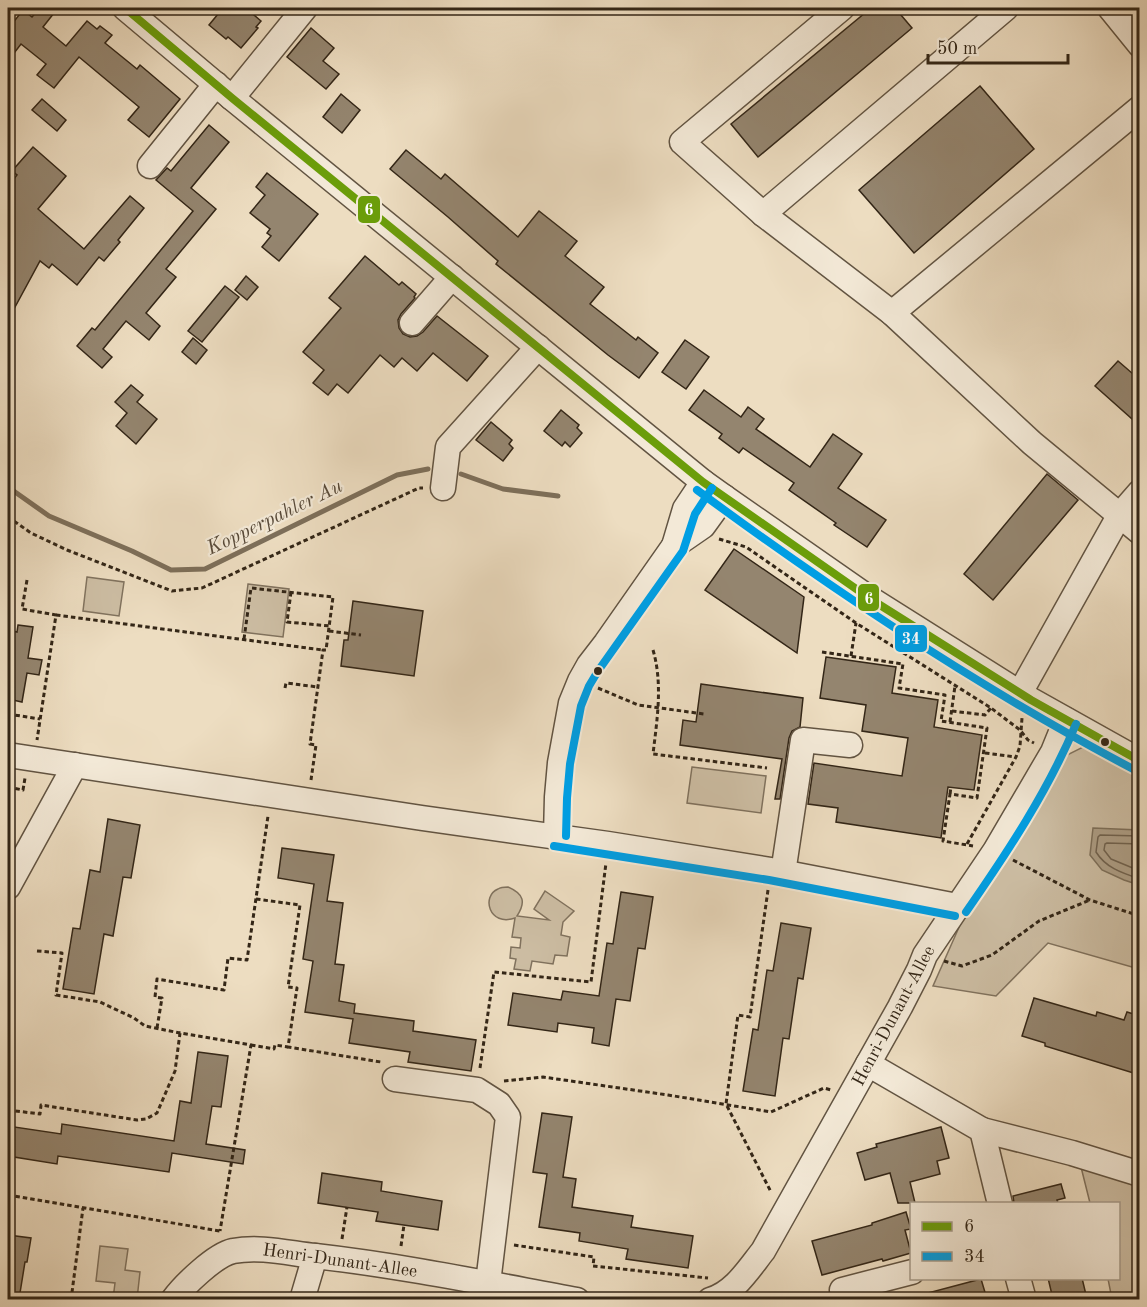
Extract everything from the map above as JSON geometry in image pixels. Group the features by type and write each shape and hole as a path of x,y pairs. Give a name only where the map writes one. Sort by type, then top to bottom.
{"street":[{"path":"125,8 724,497 872,600 1025,696 1140,761"},
{"path":"150,166 305,8"},
{"path":"842,8 682,142 763,214 892,313 1032,444 1140,532"},
{"path":"763,214 1006,8"},
{"path":"1110,8 1140,45"},
{"path":"892,313 1140,108"},
{"path":"412,323 452,277"},
{"path":"443,488 448,447 538,347"},
{"path":"556,836 556,797 560,762 571,703 580,681 674,546 684,509 704,482"},
{"path":"1025,696 1119,516 1140,492"},
{"path":"674,546 703,526 724,497"},
{"name":"Henri-Dunant-Allee","path":"710,1299 718,1297 740,1281 763,1251 868,1064 925,955 995,851 1053,752 1066,720"},
{"path":"777,872 802,740 850,745"},
{"path":"8,755 608,844 777,872 957,906"},
{"path":"8,887 75,765"},
{"path":"868,1064 982,1130 1140,1174"},
{"path":"395,1079 477,1087 499,1104 508,1117 488,1283"},
{"path":"982,1130 1000,1202"},
{"name":"Henri-Dunant-Allee","path":"173,1299 210,1264 231,1251 256,1249 340,1259 577,1299"},
{"path":"302,1299 315,1256"},
{"path":"842,1290 910,1273"},
{"path":"1019,1280 1024,1299"}],"path":[{"path":"8,517 32,534 67,550 172,591 202,588 419,488 443,488"},
{"path":"703,526 716,538 746,547 856,623 991,708 1020,730 1028,740 1053,752"},
{"path":"27,580 22,609 323,650"},
{"path":"244,639 251,588 333,597 310,744 316,744 308,800"},
{"path":"291,592 287,622 330,626"},
{"path":"35,759 56,615"},
{"path":"851,656 856,623"},
{"path":"329,631 362,635"},
{"path":"653,650 659,708 653,754 767,768"},
{"path":"822,652 903,664 899,688 945,695 941,721 987,728 977,798 950,794"},
{"path":"580,681 638,705 704,714"},
{"path":"285,688 286,683 318,687"},
{"path":"951,730 955,686"},
{"path":"967,844 1016,757 1020,746 1025,696"},
{"path":"952,711 985,715 991,708"},
{"path":"8,714 40,719"},
{"path":"984,753 1016,757"},
{"path":"951,787 943,841 995,851 1090,900 1140,916"},
{"path":"157,1028 162,998 155,998 157,979 224,990 228,958 247,960 271,794"},
{"path":"608,844 591,982 494,972 477,1087 543,1077 771,1112 824,1089 850,1096"},
{"path":"777,872 750,1017 738,1016 726,1104 783,1216"},
{"path":"256,899 300,904 288,987 297,987 288,1047"},
{"path":"925,955 962,966 992,955 1039,921 1090,900"},
{"path":"37,951 62,953 56,995 100,1002 134,1018 145,1026 274,1049 275,1045 397,1065 395,1079"},
{"path":"8,1110 40,1114 41,1104 146,1119 156,1113 175,1071 180,1033"},
{"path":"8,1196 220,1231 251,1045"},
{"path":"340,1259 346,1207"},
{"path":"71,1299 83,1208"},
{"path":"493,1242 594,1257 593,1266 740,1281"}],"shaded area":[{"path":"87,577 124,582 119,616 83,611"},
{"path":"248,584 289,589 283,637 242,632"},
{"path":"1083,747 1139,777 1139,969 1048,943 996,996 933,986 964,916 1057,760"},
{"path":"692,767 766,776 761,813 687,803"},
{"path":"508,887 522,899 522,907 517,916 549,920 534,909 545,891 574,911 563,922 561,935 570,937 567,956 555,955 553,964 532,961 530,971 514,969 516,959 510,958 511,947 520,948 521,938 512,937 515,918 506,920 499,918 490,910 489,904 493,893 500,888"},
{"path":"1081,1167 1139,1184 1139,1299 1112,1299 1108,1280 1120,1280 1120,1202 1090,1202"},
{"path":"100,1246 128,1249 125,1270 140,1272 137,1299 113,1299 115,1283 96,1281"}],"water":[{"path":"1093,828 1139,830 1139,885 1102,870 1090,855"}],"building":[{"path":"40,8 58,8 43,27 66,46 87,21 97,29 100,26 112,35 105,43 137,69 140,65 180,99 149,137 128,120 139,107 79,57 54,88 37,75 46,64 21,44 8,61 8,29 23,10 32,17"},
{"path":"223,8 246,8 261,21 241,48 209,25"},
{"path":"871,8 895,8 912,28 758,157 731,124"},
{"path":"311,28 334,48 323,61 339,74 326,89 287,57"},
{"path":"980,86 1034,149 914,253 859,190"},
{"path":"341,94 360,110 342,133 323,117"},
{"path":"42,99 66,120 57,131 32,110"},
{"path":"209,125 229,142 191,188 216,209 166,269 176,277 146,313 160,326 149,340 126,321 103,349 112,357 102,368 77,346 92,328 95,330 193,211 156,180 167,168 171,171"},
{"path":"33,147 66,176 38,209 84,249 130,196 144,208 104,261 99,257 77,285 52,264 49,268 40,261 8,320 8,187 17,175 12,171"},
{"path":"406,150 441,179 445,174 518,237 539,211 577,241 565,256 604,287 590,304 636,340 638,337 658,353 639,378 496,264 498,261 390,169"},
{"path":"267,173 318,214 279,261 262,247 271,236 267,233 270,229 250,213 265,195 256,187"},
{"path":"365,256 399,285 402,282 416,294 398,320 403,334 410,337 417,336 437,316 488,356 467,381 433,353 417,371 402,358 394,367 380,355 348,393 337,384 328,395 313,383 324,370 303,352 341,308 329,298"},
{"path":"246,276 258,287 247,300 235,290"},
{"path":"225,286 239,297 202,342 188,331"},
{"path":"193,338 207,350 196,364 182,352"},
{"path":"685,340 709,357 686,389 662,372"},
{"path":"1118,361 1140,380 1140,426 1095,386"},
{"path":"131,385 143,395 137,402 157,419 136,444 116,426 127,413 115,402"},
{"path":"704,390 741,417 748,407 764,419 756,429 810,467 833,434 862,454 838,488 886,520 867,547 789,490 794,483 743,448 739,453 719,438 722,434 689,410"},
{"path":"561,410 579,425 577,428 582,433 570,447 565,442 562,446 544,431"},
{"path":"491,422 512,440 509,444 513,448 503,461 476,440"},
{"path":"1047,474 1078,500 993,600 964,574"},
{"path":"734,549 804,597 797,653 705,590"},
{"path":"353,601 423,611 414,676 341,666 344,640 348,640"},
{"path":"18,625 33,627 28,658 42,660 39,675 27,673 22,702 8,699 8,630 17,632"},
{"path":"826,657 896,667 892,693 938,700 934,727 982,735 974,790 948,787 941,838 836,822 838,808 808,804 814,763 902,776 908,738 862,731 866,705 820,698"},
{"path":"701,684 803,698 800,727 792,731 789,738 780,799 775,799 782,759 680,745 683,720 696,722"},
{"path":"108,819 140,825 131,878 123,877 113,936 104,934 94,994 63,989 73,928 80,929 90,870 100,872"},
{"path":"282,848 334,855 327,901 343,903 335,964 344,965 339,1001 355,1004 354,1013 414,1021 413,1031 476,1040 471,1071 408,1062 410,1052 349,1043 353,1019 305,1012 313,961 303,959 314,884 278,878"},
{"path":"621,892 653,897 645,949 638,948 630,1001 616,999 609,1046 592,1043 594,1028 558,1023 557,1032 508,1025 513,993 561,1000 563,991 599,996 607,943 613,944"},
{"path":"781,923 811,928 803,979 798,978 789,1039 783,1038 775,1096 743,1091 753,1029 758,1030 767,970 773,971"},
{"path":"1034,998 1096,1016 1097,1012 1124,1020 1127,1012 1140,1016 1140,1075 1045,1046 1045,1043 1022,1036"},
{"path":"198,1052 228,1056 221,1107 212,1106 206,1144 245,1150 243,1164 172,1153 169,1172 58,1156 57,1164 8,1156 8,1126 61,1134 62,1124 174,1141 180,1101 191,1103"},
{"path":"542,1113 572,1117 563,1177 576,1179 572,1207 633,1216 631,1227 693,1236 688,1268 626,1259 628,1249 579,1241 580,1233 539,1227 547,1174 533,1172"},
{"path":"941,1127 949,1158 937,1161 940,1174 910,1182 915,1202 898,1203 890,1173 865,1180 857,1153 877,1147 876,1144"},
{"path":"322,1173 382,1182 381,1191 442,1201 438,1230 376,1221 378,1212 318,1203"},
{"path":"1061,1184 1065,1198 1057,1200 1058,1202 1014,1202 1013,1196"},
{"path":"906,1212 910,1229 905,1230 910,1253 822,1275 812,1241 872,1225 872,1223"},
{"path":"8,1235 31,1238 19,1299 8,1299"},
{"path":"981,1280 987,1299 924,1299 924,1294"},
{"path":"1048,1280 1082,1280 1087,1299 1053,1299"}],"waterway":[{"name":"Kopperpahler Au","path":"8,487 49,516 171,570 205,569 397,475 428,469"},
{"name":"Kopperpahler Au","path":"461,474 503,489 558,496"}],"transit line":[{"name":"6","path":"125,8 703,482 872,600 1031,700 1140,761"},
{"name":"34","path":"566,836 570,764 581,706 589,686 683,551 695,514 712,488"},
{"name":"34","path":"697,490 802,566 911,638 1022,707 1135,770"},
{"name":"34","path":"966,912 1040,797 1076,724"},
{"name":"34","path":"554,846 769,880 955,916"}]}
